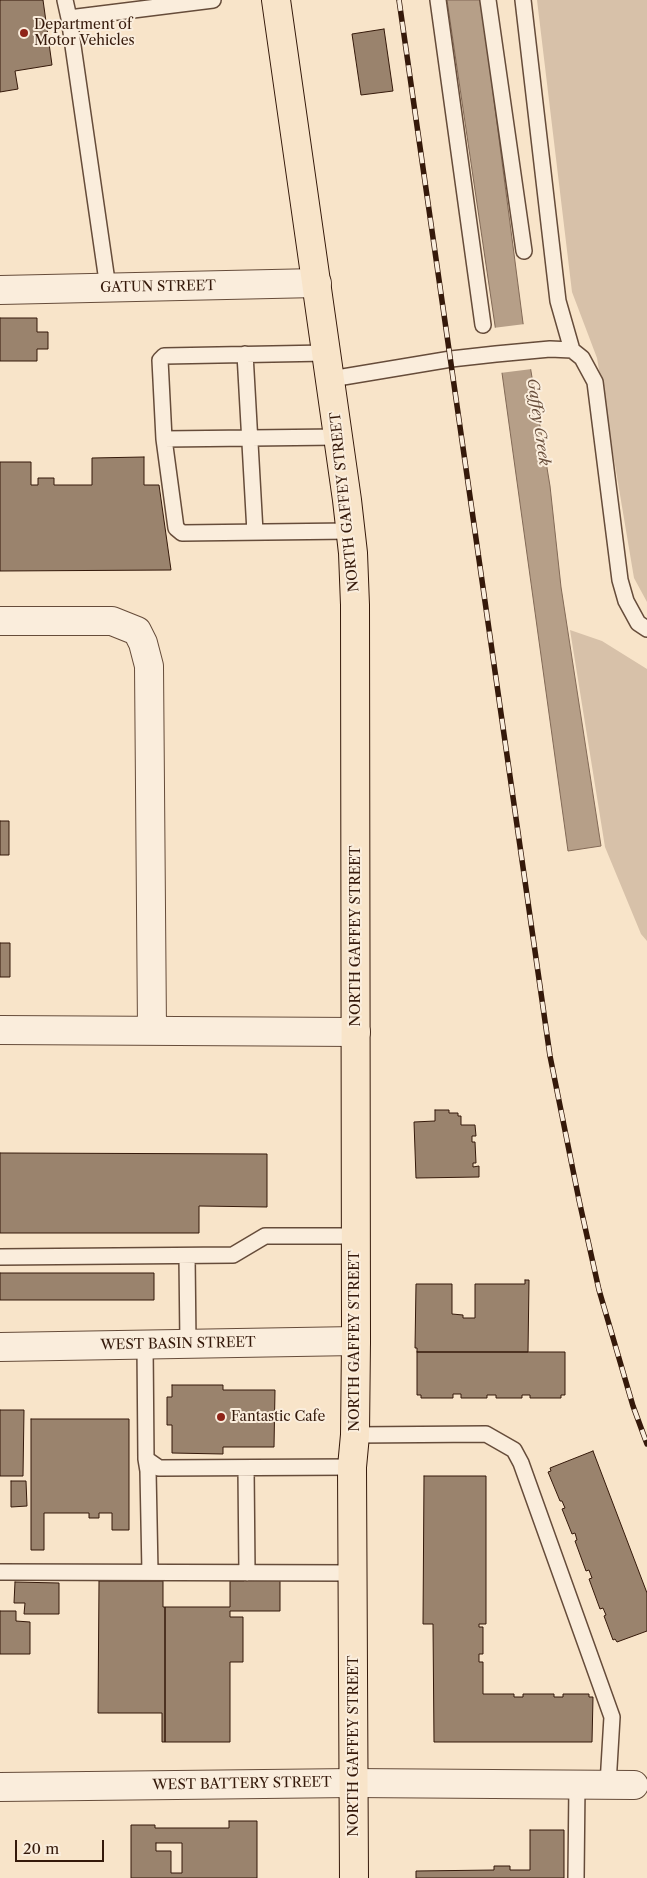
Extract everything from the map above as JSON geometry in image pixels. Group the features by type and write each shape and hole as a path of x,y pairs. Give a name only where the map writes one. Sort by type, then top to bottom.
{"main road":[{"name":"NORTH GAFFEY STREET","path":"276,0 329,366 350,531 355,605 357,710 356,1341 355,1435 352,1467 354,1573 352,1783 354,1878"}],"street":[{"name":"GATUN STREET","path":"0,290 317,283"},
{"path":"0,621 112,621 137,631 143,643 149,666 152,1030"},
{"path":"0,1030 356,1032"},
{"name":"WEST BASIN STREET","path":"0,1347 356,1341"},
{"name":"WEST BATTERY STREET","path":"0,1786 352,1783 621,1784"}],"lane":[{"path":"65,0 108,288"},
{"path":"69,18 213,0"},
{"path":"438,0 483,325"},
{"path":"488,0 524,250"},
{"path":"523,0 558,301 572,350 582,358 595,382 620,580 626,601 638,623 647,629"},
{"path":"350,531 182,532 176,528 164,439 161,358 164,356 245,354 329,366 451,359 530,350 572,350"},
{"path":"245,354 255,532"},
{"path":"164,439 338,437"},
{"path":"0,1257 233,1255 265,1236 356,1236"},
{"path":"187,1256 188,1344"},
{"path":"145,1345 146,1459 148,1471 150,1572"},
{"path":"355,1435 486,1434 514,1450 521,1463 612,1717 621,1784"},
{"path":"146,1459 159,1468 352,1467"},
{"path":"246,1468 247,1573"},
{"path":"0,1572 354,1573"},
{"path":"576,1878 577,1784"}],"shaded area":[{"path":"537,0 647,0 647,602 634,578 597,358 572,292"},
{"path":"570,630 602,641 647,669 647,941 641,934 605,847"}],"water":[{"name":"Gaffey Creek","path":"447,0 481,0 523,323 550,486 561,587 601,846 568,851 502,373"}],"pier":[{"path":"525,324 532,369 500,373 493,328"}],"building":[{"name":"Department of Motor Vehicles","path":"0,0 43,0 52,65 15,71 18,89 0,92"},
{"path":"384,29 393,91 361,95 352,34"},
{"path":"0,318 37,318 37,332 48,332 48,349 37,349 37,361 0,361"},
{"path":"144,457 144,485 159,485 171,570 0,571 0,462 31,462 31,485 38,485 38,478 54,478 54,485 92,485 92,458"},
{"path":"0,821 9,821 9,855 0,855"},
{"path":"0,943 10,943 10,977 0,977"},
{"path":"435,1110 449,1110 449,1113 458,1113 458,1116 461,1116 461,1125 475,1125 476,1136 472,1136 472,1142 475,1142 476,1163 473,1163 473,1167 479,1166 479,1177 416,1178 414,1122 435,1121"},
{"path":"0,1153 267,1154 267,1207 199,1206 199,1233 0,1233"},
{"path":"0,1273 154,1273 154,1300 0,1300"},
{"path":"525,1280 529,1280 528,1352 417,1352 417,1348 415,1348 416,1284 452,1284 452,1314 463,1315 463,1318 475,1318 475,1284 525,1284"},
{"path":"417,1352 565,1352 565,1395 561,1395 561,1398 530,1398 530,1395 522,1395 522,1398 496,1398 496,1395 487,1395 487,1398 461,1398 461,1394 453,1394 453,1398 421,1398 421,1395 417,1395"},
{"path":"172,1385 223,1385 223,1390 275,1390 274,1447 223,1447 223,1454 172,1453 172,1425 167,1425 167,1397 172,1397"},
{"path":"0,1410 24,1410 23,1476 0,1476"},
{"path":"31,1419 129,1419 129,1530 112,1530 112,1513 99,1513 99,1518 89,1518 89,1513 44,1513 44,1550 31,1550"},
{"path":"593,1451 647,1593 647,1631 617,1642 615,1639 613,1640 603,1608 600,1609 589,1579 592,1578 589,1570 586,1571 575,1541 577,1540 575,1533 572,1534 562,1509 565,1508 562,1501 560,1501 548,1472 551,1471 550,1468"},
{"path":"424,1476 486,1476 486,1624 479,1624 479,1627 483,1627 483,1654 479,1654 479,1662 483,1662 483,1694 514,1694 514,1697 523,1697 523,1694 554,1694 554,1697 563,1697 563,1694 589,1694 589,1697 593,1697 592,1742 434,1742 433,1624 423,1624"},
{"path":"11,1481 26,1481 27,1506 11,1507"},
{"path":"244,1578 280,1578 280,1611 230,1611 230,1617 243,1617 243,1662 230,1662 230,1742 165,1742 165,1607 230,1607 230,1581 244,1581"},
{"path":"99,1581 163,1581 163,1607 165,1607 165,1742 162,1742 162,1713 98,1713"},
{"path":"15,1582 59,1583 59,1614 24,1614 25,1603 14,1603"},
{"path":"0,1611 16,1611 16,1621 30,1622 30,1654 0,1654"},
{"path":"229,1821 257,1821 257,1878 131,1878 131,1825 155,1825 155,1828 229,1828","holes":["156,1843 182,1843 182,1873 171,1873 171,1851 156,1851"]},
{"path":"530,1830 564,1830 564,1878 416,1878 416,1871 494,1870 494,1866 510,1866 510,1870 530,1870"}],"railway":[{"path":"399,0 550,1056 599,1290 633,1406 647,1444"}],"place":[{"name":"Department of Motor Vehicles","path":"24,33"},
{"name":"Fantastic Cafe","path":"221,1417"}]}
